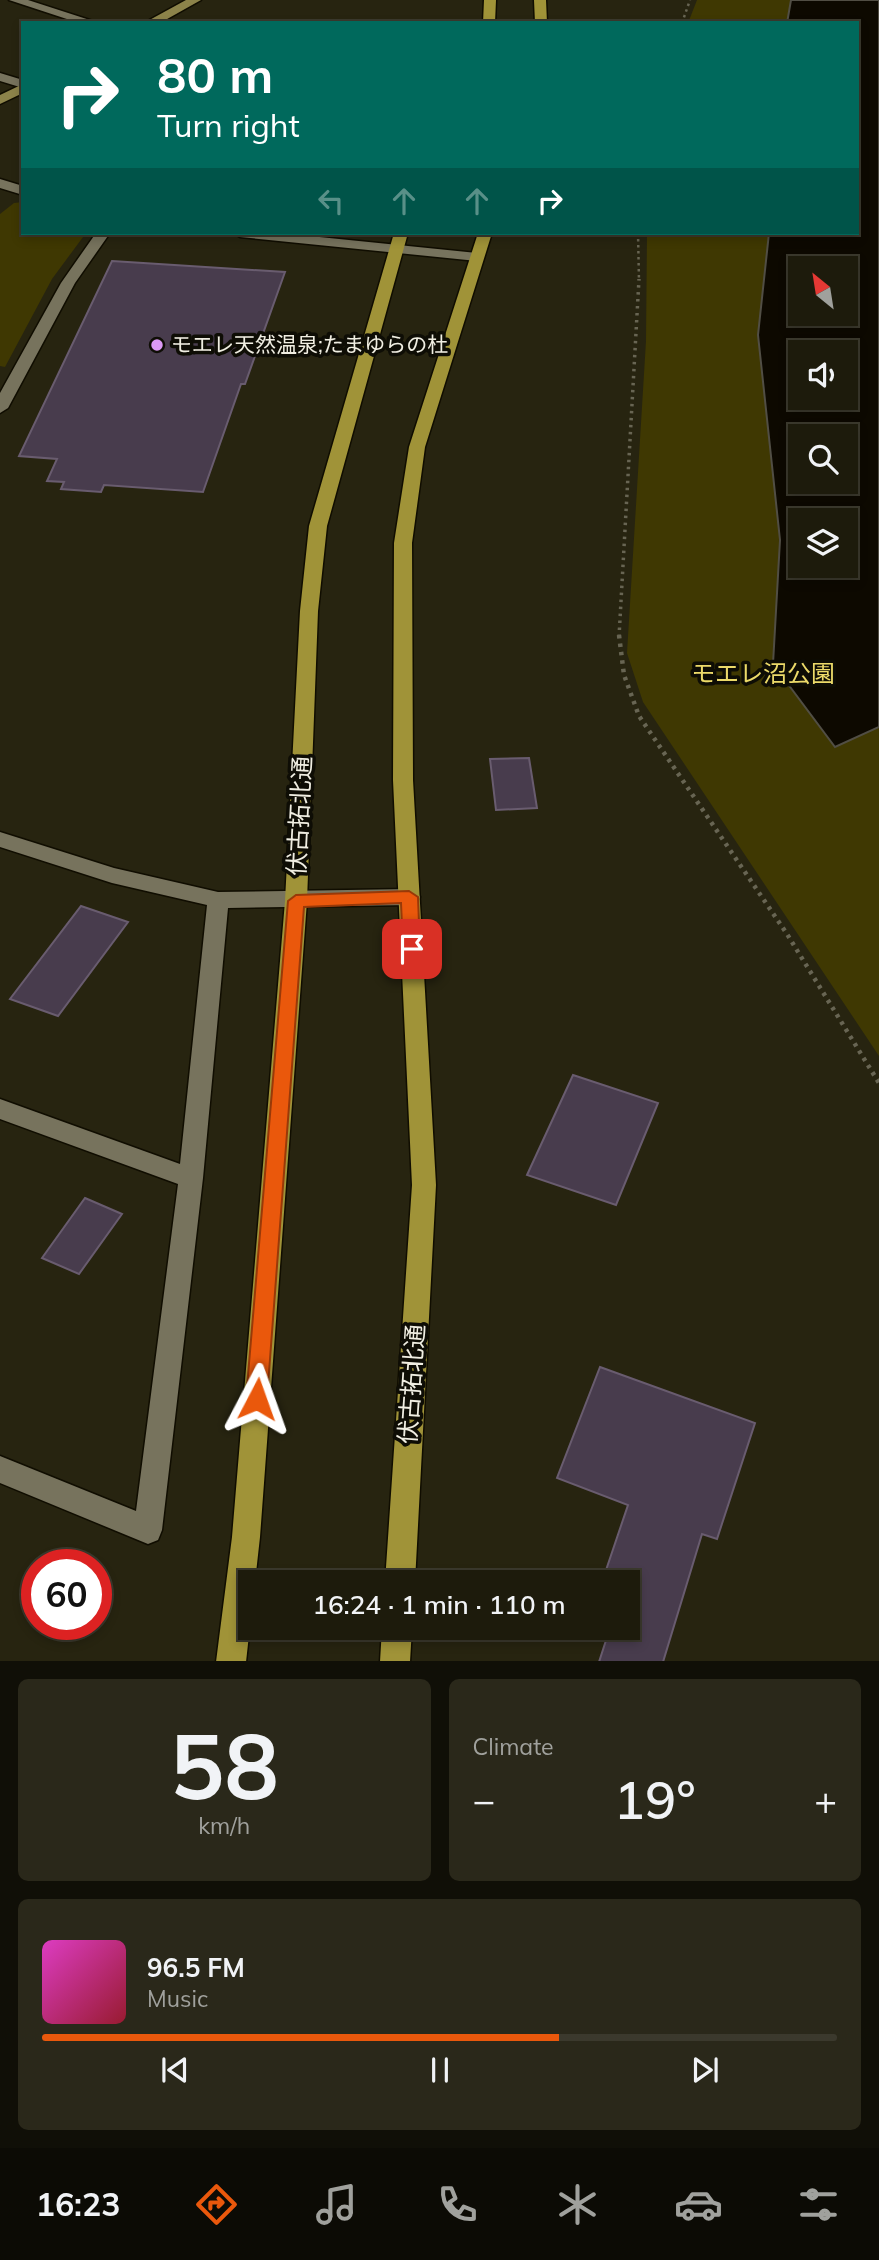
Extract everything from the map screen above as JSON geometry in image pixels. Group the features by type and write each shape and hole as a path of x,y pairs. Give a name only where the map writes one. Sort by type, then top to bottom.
{"main road":[{"path":"489,21 490,0"},
{"path":"540,0 541,21"},
{"name":"伏古拓北通","path":"401,1570 424,1185 403,780 403,543 417,447 484,235"},
{"name":"伏古拓北通","path":"231,1661 246,1537 296,901 309,611 318,526 399,241"},
{"path":"395,1661 396,1640"}],"street":[{"path":"15,0 86,21"},
{"path":"154,21 195,0"},
{"path":"0,77 21,85"},
{"path":"0,100 21,87"},
{"path":"3,187 21,191"},
{"path":"0,408 68,283 102,235"},
{"path":"280,235 399,241 477,257"},
{"path":"0,839 112,875 218,900 296,901 409,897"},
{"path":"0,1469 148,1530 191,1178 218,900"},
{"path":"0,1109 191,1178"}],"path":[{"path":"682,21 690,0"},
{"path":"638,235 639,305 619,631 619,660 624,685 639,716 787,934 879,1083"}],"green space":[{"name":"モエレ沼公園","path":"697,0 879,0 879,1056 643,702 627,653 646,341 647,235 859,235 859,21 689,21"},
{"path":"21,202 21,235 85,235 52,279 5,367 0,366 0,214 14,203"}],"shaded area":[{"path":"791,0 879,0 879,727 835,747 773,664 780,540 758,335 769,235 859,235 859,21 787,21"}],"building":[{"name":"モエレ天然温泉;たまゆらの杜","path":"112,261 285,272 245,384 241,384 203,492 104,485 101,492 61,489 64,482 47,481 57,459 19,456"},
{"path":"529,758 537,808 496,810 490,759"},
{"path":"81,906 128,922 58,1016 10,999"},
{"path":"573,1075 658,1103 616,1205 527,1175"},
{"path":"85,1198 122,1214 79,1274 42,1258"},
{"path":"600,1367 755,1423 717,1539 702,1534 663,1661 599,1661 606,1640 640,1640 640,1570 606,1570 628,1505 557,1478"}],"place":[{"name":"モエレ天然温泉;たまゆらの杜","path":"157,345"}],"route":[{"path":"257,1399 296,901 409,897 412,949"}]}
